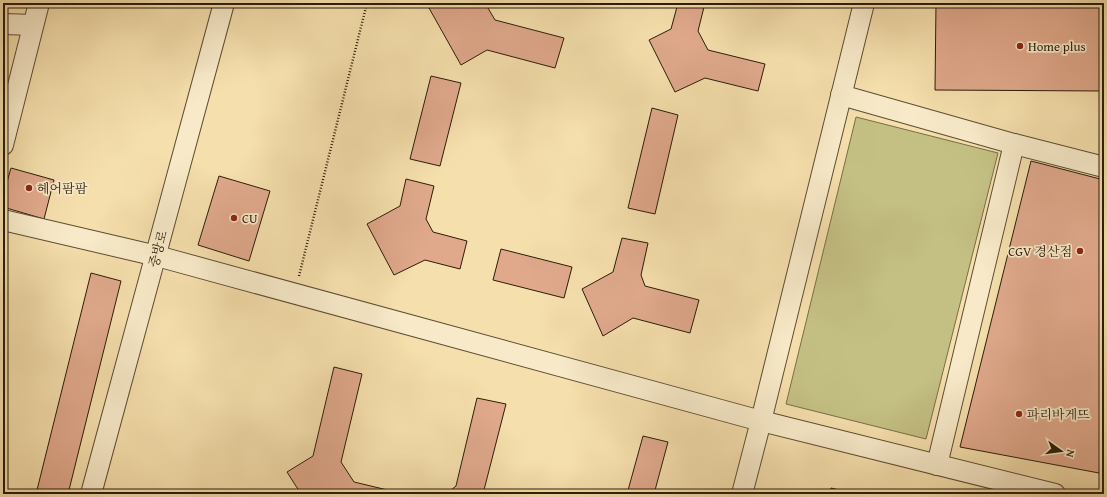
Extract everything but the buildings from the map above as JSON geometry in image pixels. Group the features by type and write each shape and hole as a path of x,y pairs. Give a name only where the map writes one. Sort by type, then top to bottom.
{"street":[{"path":"3,145 39,3"},
{"name":"중방로","path":"91,494 224,3"},
{"path":"742,494 864,3"},
{"path":"3,24 33,25"},
{"path":"841,95 1014,144 1104,167"},
{"path":"937,465 1014,144"},
{"path":"3,220 156,256 761,422 1055,494"}],"path":[{"path":"299,276 367,3"}],"shaded area":[{"path":"856,117 998,153 926,439 786,404"}],"place":[{"name":"Home plus","path":"1020,46"},
{"name":"헤어팜팜","path":"29,188"},
{"name":"CU","path":"234,218"},
{"name":"CGV 경산점","path":"1080,251"},
{"name":"파리바게뜨","path":"1019,414"}]}
